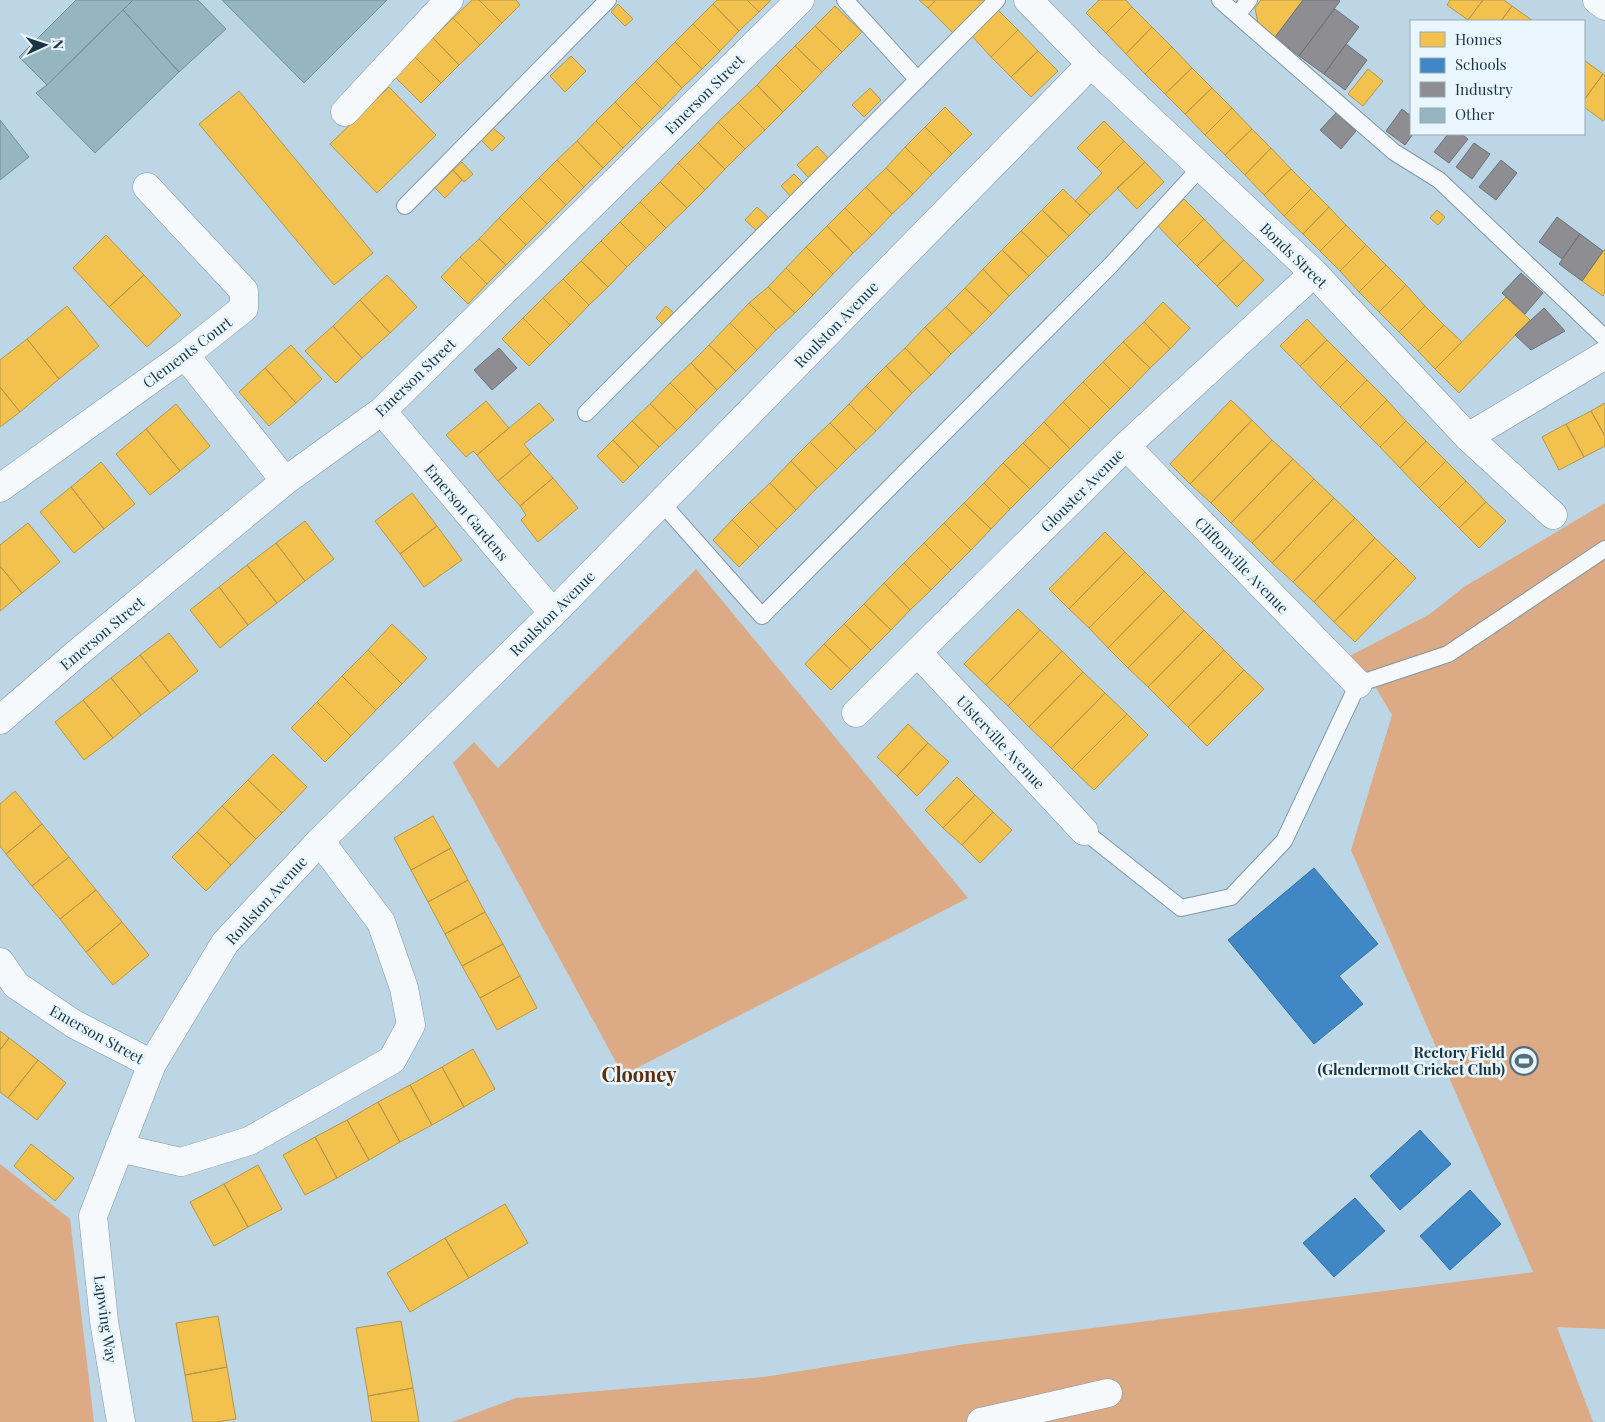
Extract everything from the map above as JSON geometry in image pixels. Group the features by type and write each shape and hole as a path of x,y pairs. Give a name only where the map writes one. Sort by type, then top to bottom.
{"street":[{"path":"345,112 449,0"},
{"name":"Emerson Street","path":"0,720 285,480 382,411 800,0"},
{"path":"1597,0 1605,6"},
{"name":"Bonds Street","path":"1041,5 1090,64 1314,273 1468,438 1553,515"},
{"name":"Roulston Avenue","path":"93,1216 152,1064 225,944 320,841 553,613 1090,64"},
{"name":"Clements Court","path":"0,488 185,355 244,308 244,291 147,187"},
{"name":"Glouster Avenue","path":"856,713 1126,446 1314,273"},
{"path":"185,355 285,480"},
{"path":"1468,438 1605,355"},
{"name":"Emerson Gardens","path":"382,411 553,613"},
{"name":"Cliftonville Avenue","path":"1126,446 1358,684"},
{"name":"Ulsterville Avenue","path":"918,653 1084,831"},
{"path":"119,1148 181,1162 232,1146 249,1140 392,1060 411,1025 404,988 381,922 320,841"},
{"name":"Emerson Street","path":"0,962 16,985 74,1024 152,1064"},
{"name":"Lapwing Way","path":"93,1216 104,1321 121,1422"},
{"path":"981,1422 1108,1393"}],"lane":[{"path":"406,206 608,0"},
{"path":"845,0 918,80"},
{"path":"586,413 997,0"},
{"path":"1220,0 1394,152 1440,180 1605,338"},
{"path":"1237,15 1249,0"},
{"path":"661,502 762,616 1110,266 1201,167"},
{"path":"1084,831 1181,908 1231,897 1284,841 1358,684 1448,654 1605,549"}],"shaded area":[{"path":"1605,503 1605,1329 1557,1327 1593,1422 452,1422 516,1398 764,1377 966,1344 1533,1272 1351,850 1392,715 1372,681 1348,657 1430,614 1464,587"},
{"path":"696,569 968,898 623,1075 453,763 474,742 498,768"},
{"path":"0,1164 70,1219 94,1422 0,1422"}],"building: Homes":[{"path":"472,0 479,0 502,23 480,45 453,18"},
{"path":"479,0 516,0 520,5 502,23"},
{"path":"717,0 747,0 759,12 739,31 713,4"},
{"path":"747,0 771,0 759,12"},
{"path":"919,0 936,0 928,8"},
{"path":"936,0 985,0 987,2 955,35 928,8"},
{"path":"1099,0 1126,0 1132,7 1106,33 1086,13"},
{"path":"1261,0 1303,0 1272,42 1259,28 1255,8"},
{"path":"1450,0 1483,0 1468,20 1447,5"},
{"path":"1483,0 1504,0 1512,6 1502,20 1468,20"},
{"path":"618,4 633,19 625,26 611,12"},
{"path":"713,4 739,31 720,51 693,24"},
{"path":"835,6 862,32 842,52 815,26"},
{"path":"1512,6 1532,20 1502,20"},
{"path":"1132,7 1152,27 1126,54 1106,33"},
{"path":"998,10 1018,30 991,57 972,36"},
{"path":"453,18 480,45 459,65 433,38"},
{"path":"693,24 720,51 702,69 675,42"},
{"path":"815,26 842,52 822,72 795,46"},
{"path":"1152,27 1172,47 1145,74 1126,54"},
{"path":"1018,30 1038,51 1011,77 991,57"},
{"path":"433,38 459,65 441,83 414,56"},
{"path":"675,42 702,69 682,88 656,61"},
{"path":"795,46 822,72 803,92 776,65"},
{"path":"1172,47 1192,68 1165,94 1145,74"},
{"path":"1038,51 1058,71 1031,97 1011,77"},
{"path":"414,56 441,83 421,103 394,76"},
{"path":"571,56 586,71 565,92 550,76"},
{"path":"656,61 682,88 662,109 635,82"},
{"path":"1585,61 1603,74 1585,99"},
{"path":"776,65 803,92 783,112 757,85"},
{"path":"1192,68 1212,88 1185,114 1165,94"},
{"path":"1368,69 1383,81 1363,106 1348,94"},
{"path":"1603,74 1605,75 1605,118 1603,121 1585,108 1585,99"},
{"path":"635,82 662,109 642,129 615,102"},
{"path":"757,85 783,112 765,130 738,103"},
{"path":"389,87 436,135 377,193 330,144"},
{"path":"870,88 881,100 864,117 852,105"},
{"path":"1212,88 1232,108 1205,135 1185,114"},
{"path":"239,91 373,253 334,285 199,124"},
{"path":"615,102 642,129 623,148 596,121"},
{"path":"738,103 765,130 745,149 718,122"},
{"path":"945,107 972,134 952,154 925,127"},
{"path":"1232,108 1252,129 1225,155 1205,135"},
{"path":"596,121 623,148 603,168 577,141"},
{"path":"1104,121 1124,141 1097,168 1077,148"},
{"path":"718,122 745,149 725,169 698,143"},
{"path":"925,127 952,154 932,174 905,147"},
{"path":"493,128 505,138 492,151 481,140"},
{"path":"1252,129 1271,148 1245,175 1225,155"},
{"path":"577,141 603,168 584,187 557,160"},
{"path":"1124,141 1145,162 1090,215 1075,201 1102,173 1097,168"},
{"path":"698,143 725,169 705,190 678,163"},
{"path":"817,146 829,159 809,178 797,165"},
{"path":"905,147 932,174 913,194 886,168"},
{"path":"1271,148 1291,169 1264,195 1245,175"},
{"path":"557,160 584,187 566,205 539,178"},
{"path":"462,162 473,174 464,182 453,170"},
{"path":"1145,162 1164,182 1137,209 1117,188"},
{"path":"678,163 705,190 687,208 660,182"},
{"path":"886,168 913,194 892,214 866,187"},
{"path":"1291,169 1311,189 1284,216 1264,195"},
{"path":"453,170 462,180 445,198 435,188"},
{"path":"794,174 805,185 792,198 781,186"},
{"path":"539,178 566,205 547,224 520,197"},
{"path":"660,182 687,208 666,228 640,202"},
{"path":"866,187 892,214 872,235 845,208"},
{"path":"1063,189 1090,215 1069,236 1042,210"},
{"path":"1311,189 1329,207 1303,234 1284,216"},
{"path":"520,197 547,224 526,245 499,218"},
{"path":"1184,199 1204,219 1177,246 1157,225"},
{"path":"640,202 666,228 646,248 620,222"},
{"path":"757,207 770,219 758,232 745,220"},
{"path":"1329,207 1346,225 1320,251 1303,234"},
{"path":"845,208 872,235 853,253 827,226"},
{"path":"1042,210 1069,236 1048,257 1021,231"},
{"path":"1437,210 1445,217 1438,225 1430,218"},
{"path":"499,218 526,245 506,265 479,239"},
{"path":"1204,219 1224,240 1197,266 1177,246"},
{"path":"620,222 646,248 627,267 601,241"},
{"path":"1346,225 1366,245 1340,271 1320,251"},
{"path":"827,226 853,253 833,274 806,247"},
{"path":"1021,231 1048,257 1029,276 1002,250"},
{"path":"106,235 144,275 109,307 73,268"},
{"path":"479,239 506,265 487,284 460,257"},
{"path":"1224,240 1244,260 1217,286 1197,266"},
{"path":"601,241 627,267 608,287 581,261"},
{"path":"1366,245 1386,265 1359,292 1340,271"},
{"path":"806,247 833,274 813,295 786,268"},
{"path":"1605,249 1605,293 1603,296 1582,281"},
{"path":"1002,250 1029,276 1009,296 983,269"},
{"path":"460,257 487,284 468,304 441,277"},
{"path":"1244,260 1264,280 1237,307 1217,286"},
{"path":"581,261 608,287 589,305 563,279"},
{"path":"1386,265 1406,285 1379,312 1359,292"},
{"path":"786,268 813,295 795,313 768,287"},
{"path":"983,269 1009,296 992,314 965,288"},
{"path":"144,275 181,315 147,347 109,307"},
{"path":"387,275 417,307 390,333 360,300"},
{"path":"563,279 589,305 570,325 543,298"},
{"path":"1406,285 1425,306 1399,332 1379,312"},
{"path":"768,287 795,313 776,330 749,303"},
{"path":"965,288 992,314 972,334 946,307"},
{"path":"1506,297 1530,320 1459,393 1435,369"},
{"path":"543,298 570,325 550,345 523,318"},
{"path":"360,300 390,333 362,358 333,326"},
{"path":"1163,302 1190,328 1170,349 1144,322"},
{"path":"749,303 776,330 757,350 730,323"},
{"path":"67,306 99,346 59,379 27,339"},
{"path":"666,306 676,315 665,327 656,318"},
{"path":"1425,306 1444,325 1418,351 1399,332"},
{"path":"946,307 972,334 951,354 925,327"},
{"path":"523,318 550,345 529,366 502,339"},
{"path":"1307,319 1327,340 1300,366 1280,346"},
{"path":"1144,322 1170,349 1150,368 1123,342"},
{"path":"730,323 757,350 736,371 709,345"},
{"path":"1444,325 1462,342 1435,369 1418,351"},
{"path":"333,326 362,358 336,383 305,351"},
{"path":"925,327 951,354 931,375 905,348"},
{"path":"27,339 59,379 20,412 0,387 0,360"},
{"path":"1327,340 1347,360 1320,387 1300,366"},
{"path":"1123,342 1150,368 1130,389 1103,362"},
{"path":"291,345 322,379 296,403 265,368"},
{"path":"709,345 736,371 717,390 691,363"},
{"path":"905,348 931,375 912,393 886,366"},
{"path":"1347,360 1367,380 1340,407 1320,387"},
{"path":"1103,362 1130,389 1110,409 1083,382"},
{"path":"691,363 717,390 697,410 670,383"},
{"path":"886,366 912,393 893,413 866,386"},
{"path":"265,368 296,403 269,426 239,392"},
{"path":"1367,380 1387,400 1360,427 1340,407"},
{"path":"1083,382 1110,409 1090,429 1063,402"},
{"path":"670,383 697,410 677,430 650,404"},
{"path":"866,386 893,413 876,431 849,404"},
{"path":"0,387 20,412 0,427"},
{"path":"1231,400 1252,420 1190,484 1170,464"},
{"path":"1387,400 1406,421 1380,447 1360,427"},
{"path":"486,401 509,428 477,455 473,451 466,457 446,435"},
{"path":"1063,402 1090,429 1070,449 1044,422"},
{"path":"539,403 554,420 524,444 531,453 498,481 477,455"},
{"path":"1605,403 1605,436 1591,411"},
{"path":"176,404 210,446 180,471 146,429"},
{"path":"650,404 677,430 659,447 632,421"},
{"path":"849,404 876,431 856,450 830,423"},
{"path":"1591,411 1605,436 1605,446 1584,457 1566,424"},
{"path":"1252,420 1272,440 1211,503 1190,484"},
{"path":"632,421 659,447 639,467 613,440"},
{"path":"1406,421 1426,441 1400,468 1380,447"},
{"path":"1044,422 1070,449 1050,469 1023,443"},
{"path":"830,423 856,450 837,469 810,442"},
{"path":"1566,424 1584,457 1559,470 1542,437"},
{"path":"146,429 180,471 150,495 116,454"},
{"path":"613,440 639,467 623,483 597,456"},
{"path":"1272,440 1293,459 1231,523 1211,503"},
{"path":"1426,441 1446,461 1419,488 1400,468"},
{"path":"810,442 837,469 817,488 791,461"},
{"path":"1023,443 1050,469 1030,489 1003,463"},
{"path":"531,453 553,478 520,506 498,481"},
{"path":"1293,459 1314,479 1252,543 1231,523"},
{"path":"791,461 817,488 796,510 770,483"},
{"path":"1446,461 1466,481 1439,508 1419,488"},
{"path":"101,462 135,504 104,529 71,487"},
{"path":"1003,463 1030,489 1010,509 984,483"},
{"path":"553,478 578,508 538,542 521,520 526,515 520,506"},
{"path":"1314,479 1334,498 1272,563 1252,543"},
{"path":"1466,481 1486,502 1459,528 1439,508"},
{"path":"770,483 796,510 777,529 750,502"},
{"path":"984,483 1010,509 991,529 964,503"},
{"path":"71,487 104,529 74,553 40,512"},
{"path":"412,493 437,526 400,554 375,521"},
{"path":"1334,498 1355,518 1293,582 1272,563"},
{"path":"750,502 777,529 759,547 732,520"},
{"path":"1486,502 1506,521 1479,548 1459,528"},
{"path":"964,503 991,529 971,550 944,523"},
{"path":"1355,518 1375,538 1314,602 1293,582"},
{"path":"732,520 759,547 739,567 713,540"},
{"path":"305,521 334,559 305,581 276,543"},
{"path":"28,523 60,562 22,593 0,566 0,545"},
{"path":"944,523 971,550 951,570 924,543"},
{"path":"437,526 462,560 424,587 400,554"},
{"path":"1105,532 1125,552 1069,609 1049,589"},
{"path":"1375,538 1396,558 1334,622 1314,602"},
{"path":"276,543 305,581 277,603 247,565"},
{"path":"924,543 951,570 931,590 904,563"},
{"path":"1125,552 1145,572 1089,628 1069,609"},
{"path":"1396,558 1416,578 1355,642 1334,622"},
{"path":"904,563 931,590 910,610 884,583"},
{"path":"247,565 277,603 248,625 219,587"},
{"path":"0,566 22,593 0,611"},
{"path":"1145,572 1164,591 1108,648 1089,628"},
{"path":"884,583 910,610 891,630 864,604"},
{"path":"219,587 248,625 220,648 190,610"},
{"path":"1164,591 1184,611 1128,668 1108,648"},
{"path":"864,604 891,630 871,650 844,624"},
{"path":"1018,609 1040,630 986,685 964,664"},
{"path":"1184,611 1204,630 1148,687 1128,668"},
{"path":"392,624 427,658 402,684 368,650"},
{"path":"844,624 871,650 851,670 824,644"},
{"path":"1040,630 1062,651 1008,706 986,685"},
{"path":"1204,630 1224,650 1168,707 1148,687"},
{"path":"169,633 198,671 170,693 140,655"},
{"path":"824,644 851,670 831,690 805,664"},
{"path":"368,650 402,684 376,710 342,676"},
{"path":"1224,650 1244,670 1188,727 1168,707"},
{"path":"1062,651 1083,672 1029,727 1008,706"},
{"path":"140,655 170,693 141,715 111,678"},
{"path":"1244,670 1264,689 1207,746 1188,727"},
{"path":"1083,672 1105,693 1051,748 1029,727"},
{"path":"342,676 376,710 351,736 317,702"},
{"path":"111,678 141,715 113,738 83,700"},
{"path":"1105,693 1127,714 1072,769 1051,748"},
{"path":"83,700 113,738 84,760 55,722"},
{"path":"317,702 351,736 325,762 291,728"},
{"path":"1127,714 1148,735 1094,790 1072,769"},
{"path":"908,724 928,743 897,776 877,757"},
{"path":"928,743 949,762 917,796 897,776"},
{"path":"273,754 307,787 282,813 248,780"},
{"path":"957,777 975,795 943,828 925,810"},
{"path":"248,780 282,813 256,839 222,806"},
{"path":"15,791 42,824 6,854 0,846 0,804"},
{"path":"975,795 993,812 962,845 943,828"},
{"path":"222,806 256,839 231,865 197,832"},
{"path":"993,812 1012,830 980,863 962,845"},
{"path":"433,816 451,848 411,870 394,838"},
{"path":"42,824 69,857 32,886 6,854"},
{"path":"197,832 231,865 206,891 172,857"},
{"path":"451,848 468,880 428,902 411,870"},
{"path":"69,857 96,890 60,919 32,886"},
{"path":"468,880 485,912 445,934 428,902"},
{"path":"96,890 122,922 86,952 60,919"},
{"path":"485,912 503,944 462,966 445,934"},
{"path":"122,922 149,955 113,985 86,952"},
{"path":"503,944 520,976 480,998 462,966"},
{"path":"520,976 537,1008 497,1030 480,998"},
{"path":"0,1031 9,1038 0,1050"},
{"path":"9,1038 38,1060 8,1098 0,1092 0,1050"},
{"path":"473,1049 495,1089 464,1107 442,1067"},
{"path":"38,1060 66,1083 37,1120 8,1098"},
{"path":"442,1067 464,1107 432,1125 410,1085"},
{"path":"410,1085 432,1125 400,1142 378,1102"},
{"path":"378,1102 400,1142 369,1160 347,1120"},
{"path":"347,1120 369,1160 337,1178 315,1137"},
{"path":"315,1137 337,1178 305,1195 283,1155"},
{"path":"31,1144 74,1178 55,1201 14,1166"},
{"path":"258,1165 282,1209 248,1227 224,1184"},
{"path":"224,1184 248,1227 214,1246 190,1202"},
{"path":"505,1204 528,1243 469,1278 445,1238"},
{"path":"445,1238 469,1278 410,1312 387,1273"},
{"path":"218,1316 227,1367 185,1375 176,1323"},
{"path":"401,1321 413,1388 368,1396 356,1328"},
{"path":"227,1367 236,1419 216,1422 193,1422 185,1375"},
{"path":"413,1388 419,1422 372,1422 368,1396"}],"building: Schools":[{"path":"1314,868 1378,944 1339,976 1363,1004 1314,1044 1228,940"},
{"path":"1420,1130 1451,1164 1400,1210 1370,1176"},
{"path":"1470,1190 1501,1224 1450,1270 1420,1236"},
{"path":"1355,1198 1385,1231 1334,1277 1303,1243"}],"building: Industry":[{"path":"1303,0 1340,1 1299,56 1275,37"},
{"path":"1335,9 1359,27 1324,74 1299,56"},
{"path":"1346,44 1367,60 1345,90 1324,74"},
{"path":"1402,109 1410,115 1410,135 1412,135 1405,145 1386,131"},
{"path":"1336,113 1356,131 1341,149 1320,130"},
{"path":"1447,135 1462,135 1468,139 1449,163 1434,152"},
{"path":"1474,143 1490,154 1472,179 1456,167"},
{"path":"1501,160 1517,173 1496,200 1479,187"},
{"path":"1557,217 1580,234 1562,259 1539,242"},
{"path":"1580,234 1603,251 1582,281 1559,264"},
{"path":"1521,273 1543,293 1525,314 1502,293"},
{"path":"1544,308 1565,331 1531,350 1515,335"},
{"path":"499,348 517,368 492,390 474,370"}],"building: Other":[{"path":"76,0 133,0 47,85 19,57"},
{"path":"133,0 198,0 226,29 179,72 123,10"},
{"path":"222,0 387,0 304,83"},
{"path":"123,10 179,72 95,153 36,93 47,85"},
{"path":"0,120 29,157 0,180"}],"place":[{"name":"Rectory Field (Glendermott Cricket Club)","path":"1524,1061"}],"district":[{"name":"Clooney","path":"639,1073"}]}
